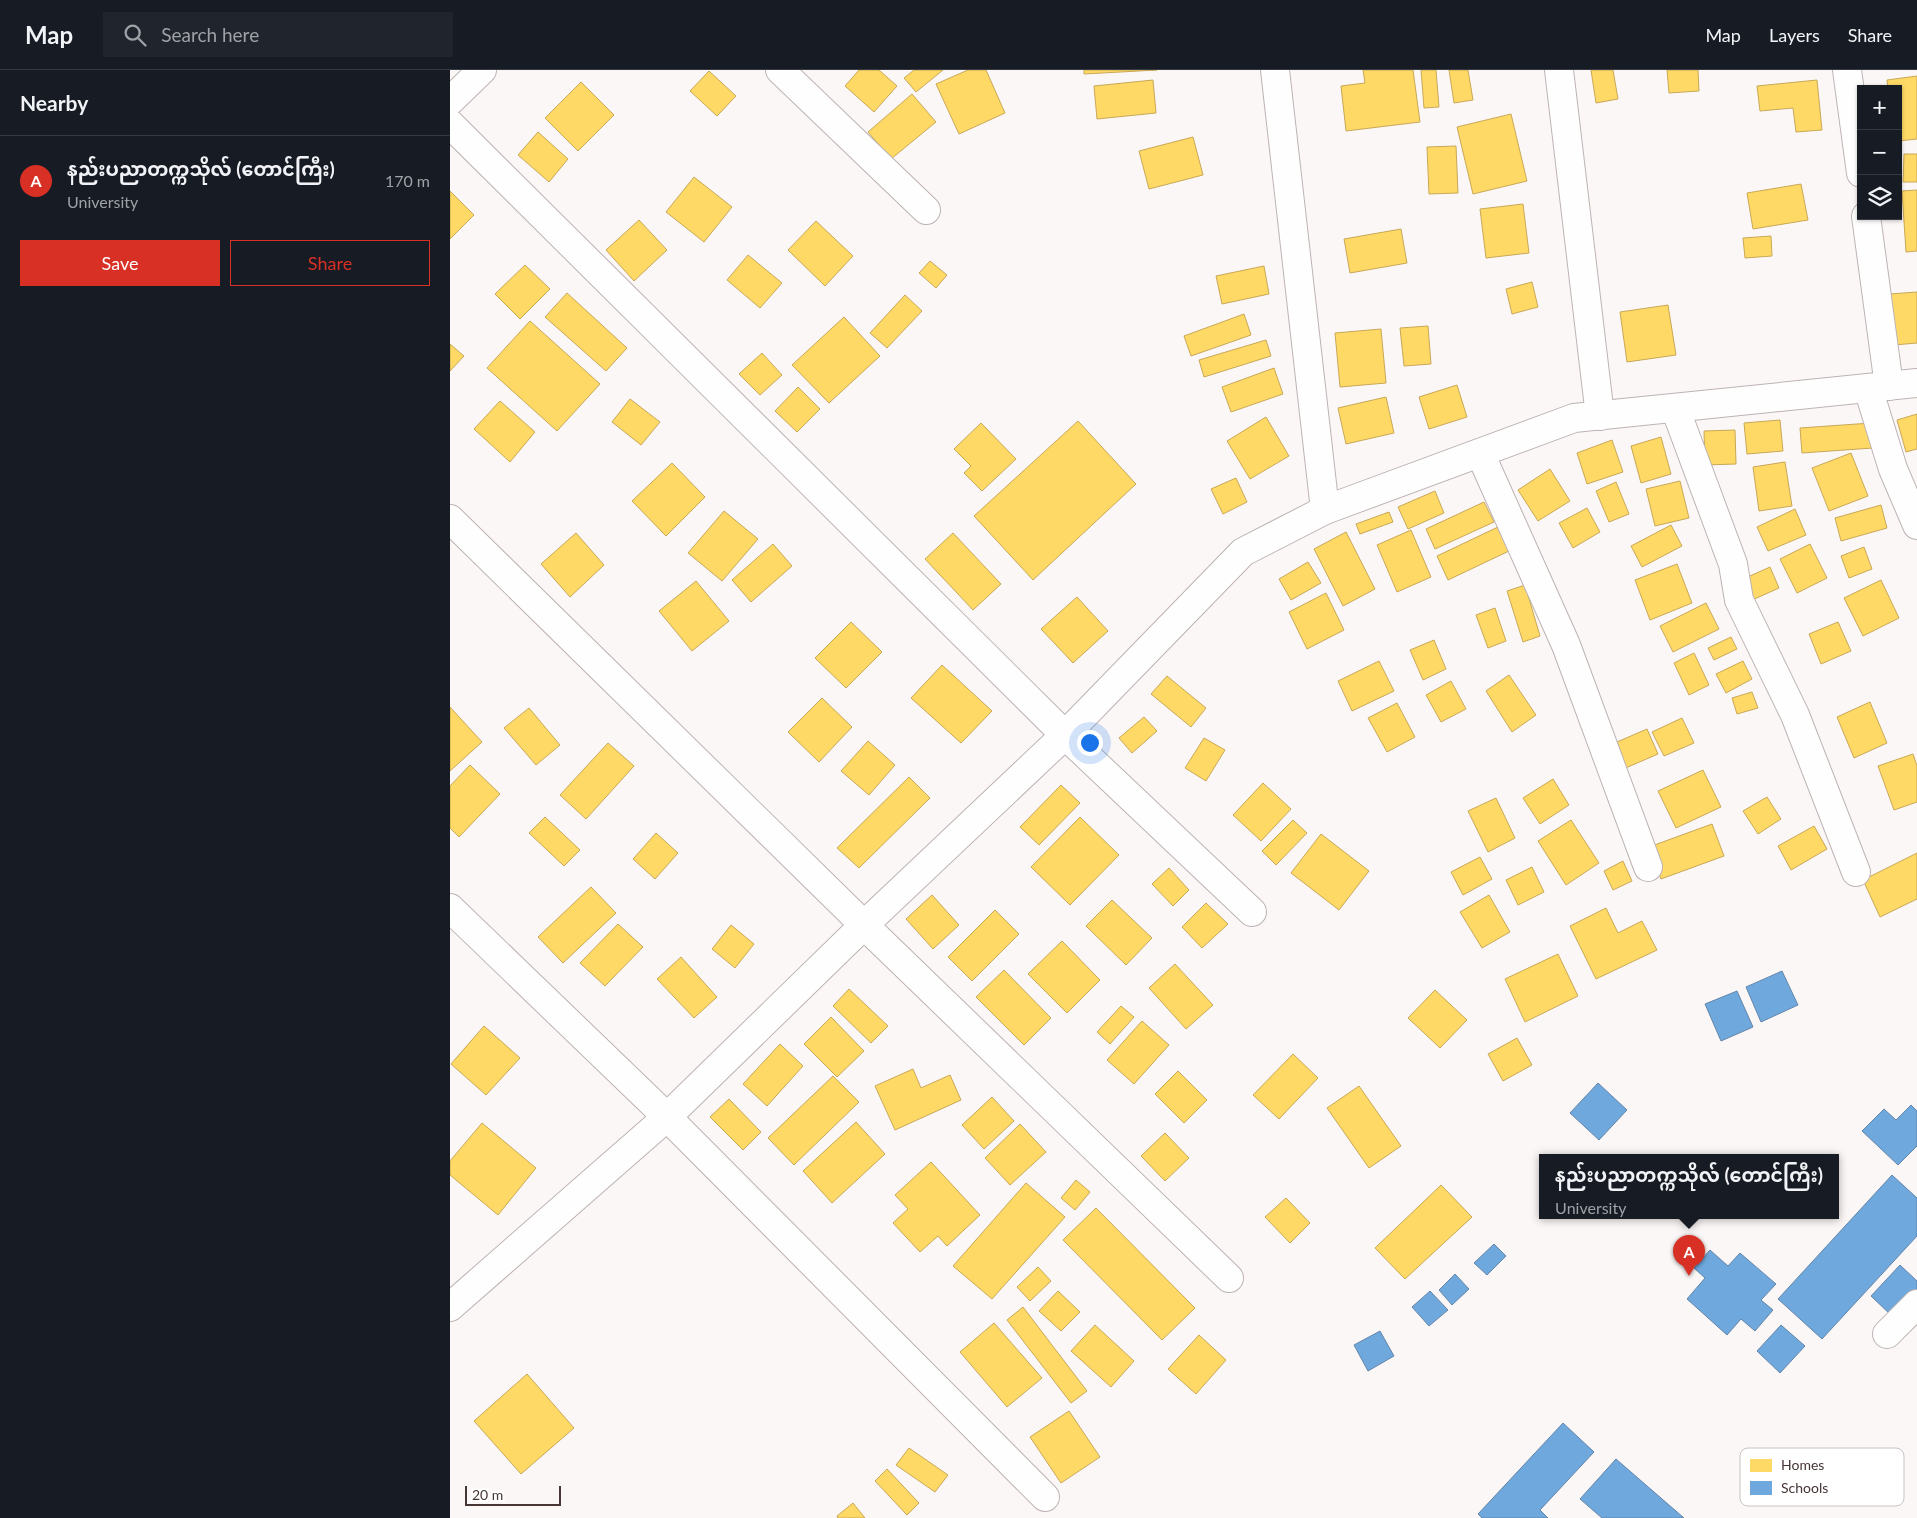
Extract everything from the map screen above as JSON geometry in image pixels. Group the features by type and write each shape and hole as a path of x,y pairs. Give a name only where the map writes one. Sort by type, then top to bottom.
{"street":[{"path":"450,101 482,70"},
{"path":"780,70 926,210"},
{"path":"1275,70 1325,510"},
{"path":"1559,70 1600,416"},
{"path":"1847,70 1857,144"},
{"path":"450,124 1066,735 1252,912"},
{"path":"1866,220 1878,387 1893,469 1917,525"},
{"path":"454,1297 667,1117 864,925 1066,735 1243,552 1325,510 1574,418 1917,383"},
{"path":"1675,408 1733,564 1739,600 1795,715 1856,872"},
{"path":"1480,453 1566,645 1648,867"},
{"path":"450,519 864,925 1229,1278"},
{"path":"450,908 667,1117 1045,1497"},
{"path":"1887,1334 1917,1304"}],"building: Homes":[{"path":"859,70 879,70 897,86 874,112 845,86"},
{"path":"914,70 943,70 916,92 904,78"},
{"path":"968,70 986,70 1005,113 959,134 936,84"},
{"path":"1084,70 1157,70 1084,74"},
{"path":"1363,70 1413,70 1420,122 1346,131 1341,86 1365,83"},
{"path":"1421,70 1436,70 1439,107 1424,108"},
{"path":"1449,70 1468,70 1473,100 1454,103"},
{"path":"1591,70 1613,70 1618,99 1596,103"},
{"path":"1667,70 1698,70 1699,91 1669,93"},
{"path":"709,71 736,96 717,116 690,91"},
{"path":"1917,76 1917,139 1902,141 1902,85 1888,85 1887,80"},
{"path":"1153,80 1156,113 1097,119 1094,86"},
{"path":"1817,80 1822,130 1796,132 1793,108 1760,111 1757,86"},
{"path":"581,82 614,115 578,151 545,118"},
{"path":"912,94 936,122 891,159 868,132"},
{"path":"1511,114 1527,181 1473,194 1457,127"},
{"path":"538,132 568,159 549,182 518,155"},
{"path":"1193,137 1203,175 1149,189 1139,151"},
{"path":"1456,146 1458,193 1429,194 1427,147"},
{"path":"1904,154 1917,154 1917,182 1903,182"},
{"path":"694,177 732,207 704,242 666,212"},
{"path":"1801,184 1808,220 1753,229 1747,193"},
{"path":"1917,190 1917,251 1906,252 1902,191"},
{"path":"450,191 474,215 450,239"},
{"path":"1523,204 1529,253 1486,258 1480,209"},
{"path":"639,220 667,250 634,281 606,250"},
{"path":"816,221 853,256 825,286 788,250"},
{"path":"1401,229 1407,263 1350,273 1344,239"},
{"path":"1771,236 1772,256 1745,258 1743,238"},
{"path":"748,255 782,283 760,308 727,280"},
{"path":"930,261 947,275 936,288 919,273"},
{"path":"525,265 550,289 520,319 495,294"},
{"path":"1264,266 1269,294 1222,304 1216,276"},
{"path":"1532,282 1538,307 1512,314 1506,289"},
{"path":"1917,292 1917,343 1894,345 1890,294"},
{"path":"567,293 627,348 606,371 545,317"},
{"path":"905,295 922,311 887,348 870,333"},
{"path":"1668,305 1676,355 1627,362 1620,312"},
{"path":"1244,314 1251,335 1191,356 1184,336"},
{"path":"844,317 880,356 829,403 792,365"},
{"path":"530,321 600,384 557,431 487,368"},
{"path":"1428,326 1431,364 1404,366 1400,328"},
{"path":"1381,329 1386,383 1340,387 1335,333"},
{"path":"1266,340 1271,356 1204,377 1199,360"},
{"path":"450,344 464,356 450,371"},
{"path":"762,353 782,375 760,395 739,374"},
{"path":"1274,368 1283,394 1231,412 1222,387"},
{"path":"1457,385 1467,417 1429,429 1419,397"},
{"path":"798,387 820,409 797,432 775,411"},
{"path":"1386,397 1394,433 1346,444 1338,408"},
{"path":"630,399 660,422 641,445 612,422"},
{"path":"500,401 535,432 510,462 474,429"},
{"path":"1917,414 1917,449 1906,452 1897,420"},
{"path":"1266,417 1289,456 1250,479 1227,441"},
{"path":"1780,420 1783,451 1747,454 1744,423"},
{"path":"1078,421 1136,484 1033,580 974,516"},
{"path":"981,423 1016,459 982,491 964,473 971,466 954,449"},
{"path":"1871,423 1873,448 1802,453 1800,428"},
{"path":"1735,430 1736,464 1705,465 1704,431"},
{"path":"1661,437 1671,474 1641,483 1631,446"},
{"path":"1612,440 1623,472 1587,484 1577,453"},
{"path":"1851,453 1868,496 1829,511 1812,468"},
{"path":"1785,462 1792,506 1759,511 1753,467"},
{"path":"672,463 705,497 666,536 632,501"},
{"path":"1550,469 1570,501 1538,521 1518,490"},
{"path":"1236,478 1247,502 1223,514 1211,489"},
{"path":"1680,481 1689,518 1655,526 1646,489"},
{"path":"1616,482 1629,514 1609,522 1596,491"},
{"path":"1435,491 1444,513 1408,529 1398,507"},
{"path":"1484,502 1494,522 1435,549 1426,529"},
{"path":"1881,505 1887,528 1841,541 1835,518"},
{"path":"1587,508 1600,532 1573,548 1559,523"},
{"path":"1795,509 1806,535 1768,551 1757,527"},
{"path":"724,511 758,539 722,581 688,553"},
{"path":"1389,512 1393,522 1360,534 1356,524"},
{"path":"1671,525 1682,546 1642,567 1631,546"},
{"path":"1498,527 1509,551 1448,580 1437,556"},
{"path":"1411,530 1431,577 1397,592 1377,545"},
{"path":"1346,532 1375,589 1343,606 1314,549"},
{"path":"576,533 604,565 570,597 541,564"},
{"path":"953,533 1001,584 973,610 925,559"},
{"path":"773,544 792,566 751,602 732,580"},
{"path":"1810,544 1827,578 1797,593 1780,559"},
{"path":"1864,547 1872,569 1849,578 1841,556"},
{"path":"1308,562 1321,583 1291,600 1279,579"},
{"path":"1677,564 1692,603 1650,620 1635,580"},
{"path":"1770,567 1779,588 1750,601 1741,580"},
{"path":"1881,580 1899,618 1863,636 1844,598"},
{"path":"696,581 729,621 692,651 659,611"},
{"path":"1525,585 1540,636 1523,642 1507,591"},
{"path":"1326,593 1344,630 1307,649 1289,612"},
{"path":"1077,597 1108,631 1073,663 1041,629"},
{"path":"1706,603 1719,629 1673,652 1660,626"},
{"path":"1495,608 1506,641 1488,648 1476,615"},
{"path":"851,622 882,652 846,688 815,658"},
{"path":"1838,622 1851,651 1821,664 1809,634"},
{"path":"1731,637 1737,649 1714,660 1708,648"},
{"path":"1434,640 1446,669 1423,680 1410,650"},
{"path":"1694,653 1709,685 1689,695 1674,663"},
{"path":"1379,661 1394,691 1352,711 1338,681"},
{"path":"1743,661 1752,679 1726,693 1716,674"},
{"path":"942,665 992,711 961,743 911,698"},
{"path":"1509,675 1536,715 1512,732 1486,691"},
{"path":"1167,676 1206,708 1191,727 1151,694"},
{"path":"1451,681 1466,709 1441,722 1426,695"},
{"path":"1752,692 1758,708 1737,714 1732,698"},
{"path":"822,698 852,727 819,762 788,732"},
{"path":"1870,702 1887,743 1854,758 1837,717"},
{"path":"1397,703 1415,737 1387,752 1368,718"},
{"path":"450,707 482,742 450,771"},
{"path":"529,708 560,745 536,765 504,728"},
{"path":"1144,717 1157,731 1132,753 1119,738"},
{"path":"1682,718 1694,743 1664,756 1652,732"},
{"path":"1647,729 1658,754 1621,770 1610,745"},
{"path":"1204,738 1225,750 1206,781 1185,768"},
{"path":"868,741 895,765 869,795 841,771"},
{"path":"608,743 634,766 586,819 560,795"},
{"path":"1913,754 1917,766 1917,802 1894,810 1878,766"},
{"path":"470,765 500,794 459,837 450,828 450,786"},
{"path":"1703,770 1721,807 1676,828 1658,791"},
{"path":"909,777 930,798 859,868 837,848"},
{"path":"1553,779 1569,805 1540,824 1523,798"},
{"path":"1263,783 1291,809 1261,841 1233,815"},
{"path":"1061,785 1080,803 1039,845 1020,827"},
{"path":"1767,797 1781,819 1758,834 1743,811"},
{"path":"1496,798 1515,838 1488,852 1468,811"},
{"path":"545,817 580,850 564,866 529,833"},
{"path":"1080,817 1119,855 1070,905 1031,867"},
{"path":"1293,820 1307,833 1276,865 1262,851"},
{"path":"1571,820 1599,863 1566,885 1538,841"},
{"path":"1712,824 1724,856 1661,879 1649,847"},
{"path":"1814,826 1827,849 1791,870 1778,846"},
{"path":"656,833 678,853 655,879 633,859"},
{"path":"1321,834 1369,871 1339,910 1291,873"},
{"path":"1917,853 1917,899 1880,917 1863,880"},
{"path":"1480,857 1492,879 1463,895 1451,872"},
{"path":"1623,861 1632,881 1613,890 1604,871"},
{"path":"1532,867 1544,892 1518,905 1506,880"},
{"path":"1169,868 1189,890 1173,906 1152,884"},
{"path":"591,887 616,913 563,963 538,937"},
{"path":"932,895 959,925 933,949 906,919"},
{"path":"1489,895 1510,932 1482,948 1460,912"},
{"path":"1112,900 1152,938 1126,965 1086,926"},
{"path":"1206,903 1228,924 1202,948 1182,927"},
{"path":"1606,908 1618,933 1642,921 1657,950 1596,979 1570,926"},
{"path":"995,910 1019,934 972,981 948,957"},
{"path":"618,924 643,947 605,986 580,963"},
{"path":"731,925 754,944 735,968 712,949"},
{"path":"1062,941 1100,980 1067,1013 1028,974"},
{"path":"1558,954 1578,996 1525,1022 1505,979"},
{"path":"681,957 717,997 694,1018 657,979"},
{"path":"1175,964 1213,1005 1186,1029 1149,988"},
{"path":"1004,970 1051,1018 1024,1045 976,997"},
{"path":"849,989 888,1026 871,1043 833,1006"},
{"path":"1435,990 1467,1020 1440,1048 1408,1018"},
{"path":"1121,1006 1134,1017 1110,1044 1097,1032"},
{"path":"831,1017 864,1051 837,1077 804,1044"},
{"path":"1142,1021 1169,1045 1134,1084 1107,1060"},
{"path":"484,1026 520,1058 486,1095 451,1064"},
{"path":"1517,1038 1532,1065 1503,1081 1488,1054"},
{"path":"780,1044 803,1066 767,1106 743,1084"},
{"path":"1293,1054 1318,1078 1279,1119 1253,1095"},
{"path":"913,1069 921,1088 950,1075 961,1100 895,1130 875,1086"},
{"path":"1178,1071 1207,1100 1184,1123 1155,1094"},
{"path":"833,1076 859,1102 794,1165 768,1138"},
{"path":"1359,1086 1401,1146 1369,1168 1327,1108"},
{"path":"992,1097 1014,1121 984,1149 962,1125"},
{"path":"729,1099 761,1132 743,1150 710,1117"},
{"path":"856,1122 885,1154 832,1203 803,1171"},
{"path":"482,1123 536,1168 498,1215 450,1175 450,1161"},
{"path":"1020,1124 1046,1152 1010,1185 985,1158"},
{"path":"1165,1133 1189,1158 1165,1181 1141,1156"},
{"path":"931,1162 980,1215 947,1246 938,1236 920,1252 893,1223 908,1209 895,1195"},
{"path":"1076,1180 1090,1192 1075,1210 1061,1198"},
{"path":"1026,1183 1065,1217 992,1299 953,1266"},
{"path":"1441,1185 1472,1217 1405,1279 1375,1248"},
{"path":"1286,1198 1310,1223 1290,1243 1265,1217"},
{"path":"1096,1208 1195,1308 1162,1340 1063,1240"},
{"path":"1038,1267 1051,1281 1030,1301 1017,1287"},
{"path":"1058,1291 1080,1312 1061,1331 1039,1311"},
{"path":"1023,1307 1087,1391 1071,1403 1007,1320"},
{"path":"994,1323 1042,1378 1007,1407 960,1352"},
{"path":"1095,1325 1134,1361 1111,1387 1071,1351"},
{"path":"1199,1335 1226,1360 1196,1394 1168,1369"},
{"path":"527,1374 574,1428 521,1474 474,1421"},
{"path":"1069,1411 1100,1457 1061,1483 1030,1437"},
{"path":"909,1448 948,1475 935,1492 896,1465"},
{"path":"887,1469 919,1503 907,1515 875,1481"},
{"path":"853,1503 865,1518 838,1518 837,1516"}],"building: Schools":[{"path":"1782,971 1798,1005 1761,1022 1746,987"},
{"path":"1737,991 1753,1027 1721,1041 1705,1004"},
{"path":"1598,1083 1627,1110 1599,1140 1570,1113"},
{"path":"1911,1105 1917,1111 1917,1146 1898,1165 1862,1131 1884,1109 1896,1120"},
{"path":"1892,1175 1917,1198 1917,1236 1822,1339 1778,1299"},
{"path":"1494,1244 1506,1256 1487,1275 1474,1263"},
{"path":"1710,1250 1728,1266 1740,1253 1776,1284 1761,1300 1773,1310 1755,1331 1741,1319 1727,1335 1687,1299 1705,1278 1694,1268"},
{"path":"1900,1265 1917,1281 1917,1292 1893,1317 1871,1296"},
{"path":"1455,1274 1469,1289 1452,1305 1439,1290"},
{"path":"1430,1291 1448,1310 1429,1326 1412,1307"},
{"path":"1781,1325 1805,1346 1780,1373 1757,1351"},
{"path":"1380,1331 1394,1356 1368,1371 1354,1345"},
{"path":"1563,1423 1594,1452 1540,1510 1548,1518 1482,1518 1478,1514"},
{"path":"1616,1459 1684,1518 1602,1518 1580,1499"}],"place":[{"name":"နည်းပညာတက္ကသိုလ် (တောင်ကြီး)","path":"1689,1276"}]}
